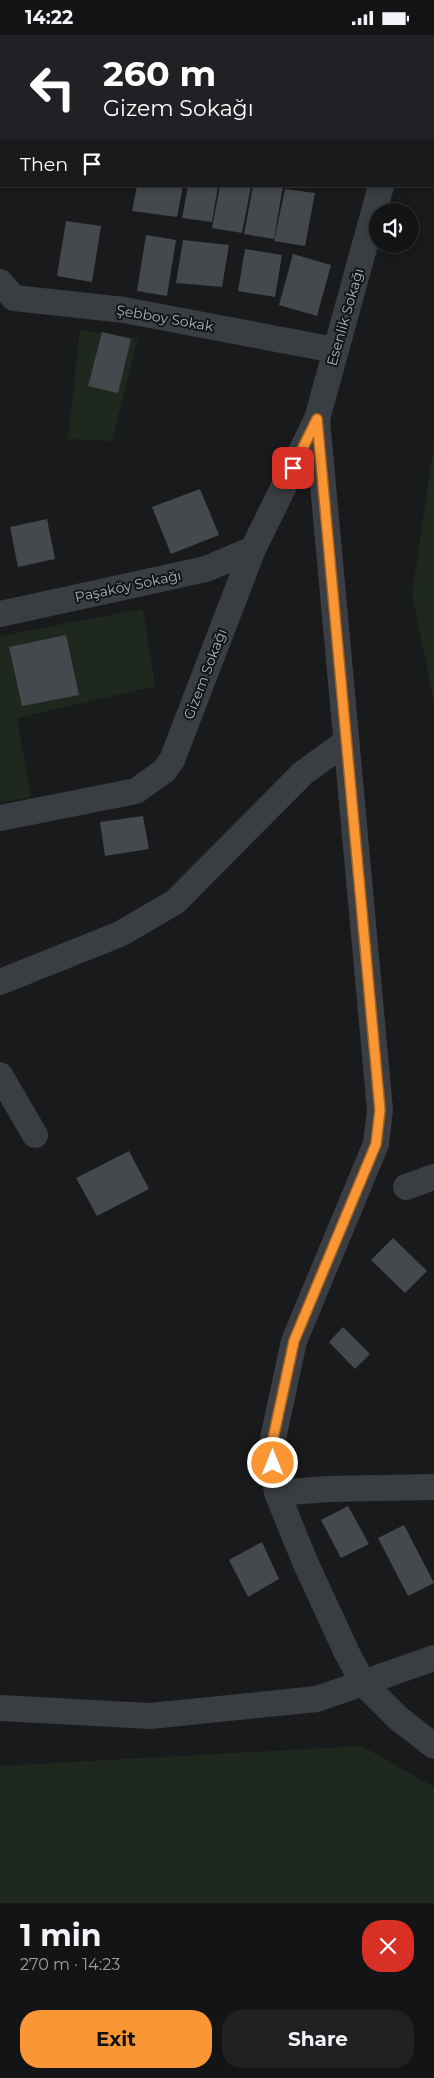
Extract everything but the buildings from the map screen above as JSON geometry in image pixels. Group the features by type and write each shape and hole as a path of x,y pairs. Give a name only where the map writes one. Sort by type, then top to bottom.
{"street":[{"name":"Esenlik Sokağı","path":"317,419 381,187"},
{"name":"Şebboy Sokak","path":"0,282 14,298 124,310 335,350"},
{"name":"Gizem Sokağı","path":"0,818 136,791 164,771 172,760 253,549 317,419"},
{"path":"317,419 380,1110 376,1144 366,1171 294,1341 271,1448 277,1493 306,1564 363,1683 398,1718 434,1746"},
{"name":"Paşaköy Sokağı","path":"0,614 206,569 253,549"},
{"path":"0,981 120,933 175,902 222,857 303,773 346,743"},
{"path":"0,1075 35,1135"},
{"path":"406,1187 434,1177"},
{"path":"277,1493 328,1489 434,1487"},
{"path":"0,1708 150,1715 317,1699 434,1658"}],"shaded area":[{"path":"80,330 138,338 112,441 68,439"},
{"path":"434,443 434,702 412,595"},
{"path":"143,609 155,686 17,718 31,796 0,803 0,636"},
{"path":"362,1746 434,1787 434,1903 0,1903 0,1766"}],"route":[{"path":"273,1463 271,1448 294,1341 366,1171 376,1144 380,1110 317,419 293,468"}]}
